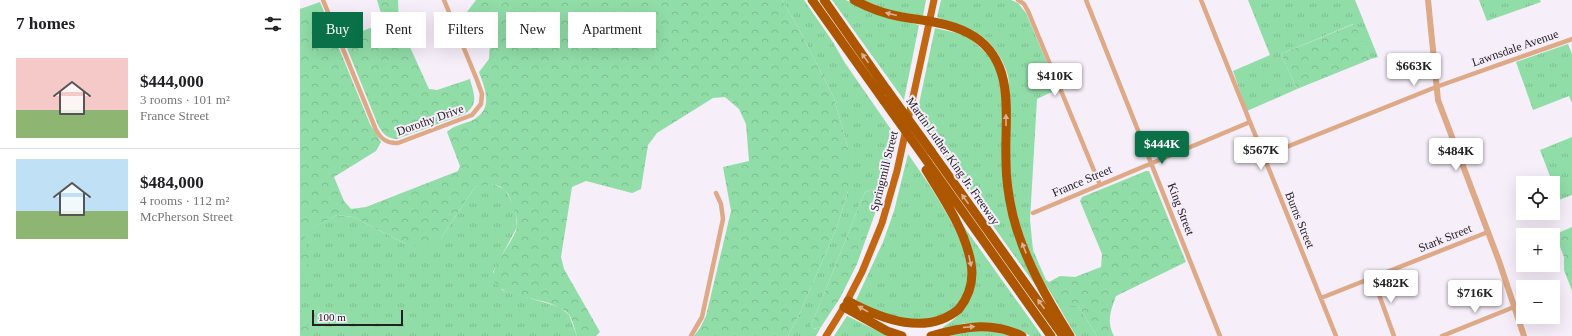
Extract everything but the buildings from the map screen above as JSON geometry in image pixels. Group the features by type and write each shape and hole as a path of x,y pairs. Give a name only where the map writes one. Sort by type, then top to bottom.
{"highway":[{"name":"Martin Luther King Jr. Freeway","path":"812,0 927,167 1052,336"},
{"name":"Martin Luther King Jr. Freeway","path":"824,0 1063,336"},
{"path":"854,0 888,14 930,21 958,28 976,37 994,56 1001,67 1005,88 1006,162 1008,189 1014,217 1029,262 1070,336"},
{"path":"846,304 896,326 912,330 929,328 940,324 955,314 964,303 968,296 972,281 972,271 968,250 951,212 927,167"},
{"path":"846,304 887,331 902,336"},
{"path":"931,336 961,328 976,326 997,328 1022,336"}],"main road":[{"name":"Springmill Street","path":"826,336 846,304 873,248 889,199 934,0"}],"street":[{"name":"Dorothy Drive","path":"323,0 379,134 389,143 398,143 472,115 481,104 482,94 444,0"},
{"path":"1018,0 1024,4 1028,11 1100,185"},
{"name":"King Street","path":"1086,0 1220,336"},
{"name":"Burns Street","path":"1201,0 1336,336"},
{"path":"1428,0 1438,100 1488,232 1524,336"},
{"name":"Lawnsdale Avenue","path":"1264,156 1436,87 1572,39"},
{"name":"France Street","path":"1033,213 1250,122"},
{"path":"690,336 702,317 723,220 721,204 716,193"},
{"name":"Stark Street","path":"1321,298 1488,232"},
{"path":"1373,278 1394,336"},
{"path":"1442,336 1514,307"}],"green space":[{"path":"377,0 398,0 399,12 381,12"},
{"path":"476,0 782,0 799,29 834,98 848,148 848,191 837,227 800,313 788,336 694,336 706,316 731,211 723,167 749,161 746,124 739,109 725,97 713,98 657,133 648,145 641,189 632,193 586,181 572,187 561,257 564,269 600,332 596,336 577,336 570,316 563,310 542,301 507,292 499,287 494,281 493,275 495,268 512,239 517,226 514,209 508,194 502,187 493,185 475,187 441,238 425,248 406,244 353,217 337,215 305,232 309,259 307,267 300,278 300,9 320,2 324,12 312,12 312,48 339,48 370,124 381,142 376,151 334,177 344,201 351,209 366,207 458,171 460,166 447,132 459,125 473,120 484,110 486,98 484,85 479,72 489,59 490,48 498,48 498,12 467,12"},
{"path":"782,0 804,0 833,42 845,63 897,138 882,194 876,188 865,192 860,204 811,326 814,329 821,327 816,336 788,336 800,313 837,227 848,191 848,148 834,98 799,29"},
{"path":"832,0 846,0 865,9 891,18 919,25 904,100"},
{"path":"863,0 926,0 923,16 892,11"},
{"path":"941,0 1011,0 1018,3 1026,13 1058,89 1037,99 1030,220 1033,250 1046,280 1044,282 1032,258 1022,232 1015,206 1011,179 1009,85 1006,70 999,55 979,34 968,28 937,17"},
{"path":"1248,0 1355,0 1378,57 1371,59 1353,24 1281,54 1297,89 1247,111 1233,71 1270,55"},
{"path":"1479,0 1540,0 1541,2 1487,21"},
{"path":"1354,24 1371,59 1297,89 1281,54"},
{"path":"371,28 371,48 410,48 429,89 437,90 470,79 474,94 474,102 472,106 465,114 397,139 387,137 378,125 347,48 363,48 363,31"},
{"path":"935,28 961,34 971,39 988,55 998,71 1002,99 1002,166 1038,284 1036,286 916,118"},
{"path":"1568,44 1572,54 1572,103 1569,96 1533,110 1516,62"},
{"path":"1572,137 1572,195 1560,200 1560,176 1550,176 1540,150"},
{"path":"908,154 937,197 956,232 964,249 968,265 969,279 962,298 950,313 942,317 906,326 856,300 883,242 894,211"},
{"path":"1149,171 1186,262 1116,296 1110,316 1110,326 1114,336 1097,336 1078,306 1064,308 1061,306 1055,300 1044,282 1046,280 1049,282 1060,276 1075,277 1101,267 1102,254 1080,201 1082,197"},
{"path":"489,183 505,189 515,208 517,227 493,272 502,290 560,307 569,315 577,336 300,336 300,234 337,215 353,217 406,244 441,238 475,187"},
{"path":"876,188 882,194 857,264 840,298 821,327 813,329 811,326 865,192"},
{"path":"962,224 1042,336 1030,336 1024,332 981,323 965,323 944,329 943,327 960,313 972,294"},
{"path":"1572,227 1572,291 1564,270 1564,257 1560,247 1560,232"},
{"path":"1052,295 1062,306 1078,306 1097,336 1076,336"},
{"path":"300,307 312,336 300,336"},
{"path":"847,316 888,336 834,336"},
{"path":"986,330 1013,336 943,336 956,332"}]}
